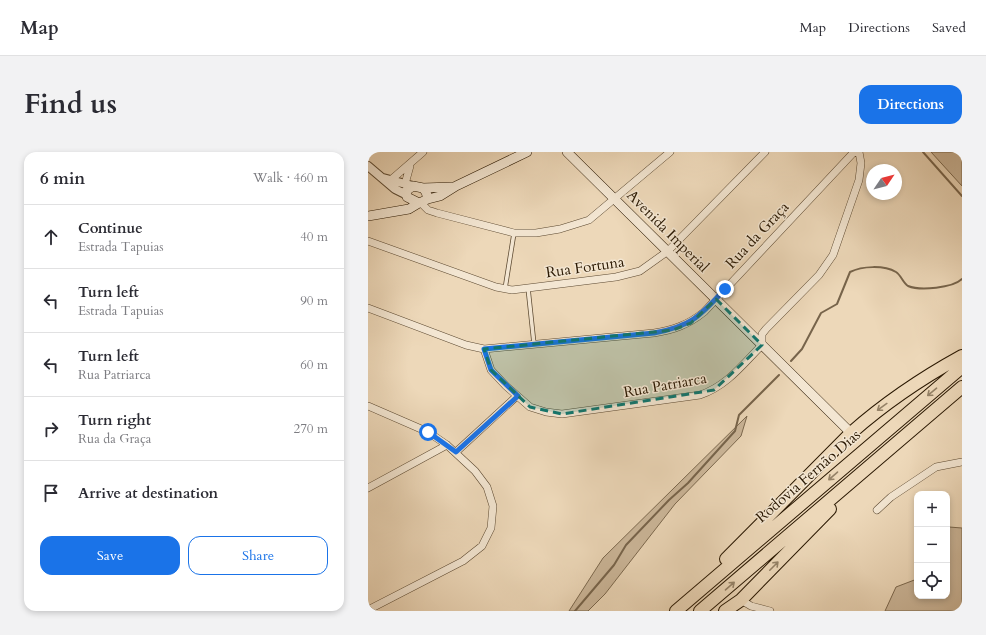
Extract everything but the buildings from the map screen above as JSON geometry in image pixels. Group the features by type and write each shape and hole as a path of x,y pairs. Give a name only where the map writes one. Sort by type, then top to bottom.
{"highway":[{"path":"693,596 724,560 851,433 898,396 962,356"},
{"name":"Rodovia Fernão Dias","path":"676,611 962,366"},
{"path":"700,611 962,387"},
{"path":"725,611 741,600 876,460"}],"main road":[{"path":"368,216 409,209 424,201 440,196 456,186 527,152"},
{"name":"Avenida Imperial","path":"567,152 851,433"},
{"path":"387,213 399,206 406,196 409,185 422,188 456,186"},
{"path":"422,188 426,192 424,201"},
{"path":"406,196 424,201"}],"street":[{"path":"392,179 423,152"},
{"path":"424,201 428,210 514,233 536,233 560,229 589,220 616,199 670,152"},
{"name":"Rua Fortuna","path":"368,241 505,289 528,288 616,277 640,271 668,251 765,152"},
{"name":"Rua da Graça","path":"484,349 654,333 673,330 691,323 716,299 854,152"},
{"name":"Rua Patriarca","path":"484,349 491,370 530,407 546,412 562,414 700,395 714,390 727,382 762,345 762,334 819,275 833,255 859,180 861,163 859,152"},
{"path":"382,178 392,179 409,185 410,164"},
{"path":"368,166 395,189 406,196"},
{"path":"368,308 466,345 484,349"},
{"path":"456,452 518,396"},
{"path":"368,406 428,432 456,452 474,471 486,487 493,506 491,528 482,546 463,561 368,610"},
{"path":"368,488 447,445"},
{"path":"877,510 891,497 936,467 962,462"},
{"path":"741,600 751,606 770,611"}],"lane":[{"path":"505,289 514,233"},
{"path":"528,288 534,344"}],"highlighted area":[{"path":"716,299 762,345 714,390 562,414 530,407 491,370 484,349 673,330 691,323"}],"shaded area":[{"path":"931,152 962,152 962,186"},
{"path":"747,416 741,436 675,504 605,594 588,611 569,611 603,558"},
{"path":"950,527 962,528 962,611 885,611 896,587 914,580 914,599 950,599"}],"waterway":[{"path":"923,152 962,196"},
{"path":"791,361 802,349 821,313 837,304 850,272 861,268 885,268 898,273 905,283 913,288 936,288 951,285 962,279"},
{"path":"575,611 614,565 626,545 669,500 688,483 735,431 739,415 779,375"}],"route":[{"path":"428,432 456,452 518,396 491,370 484,349 673,330 691,323 704,312 725,289"}]}
